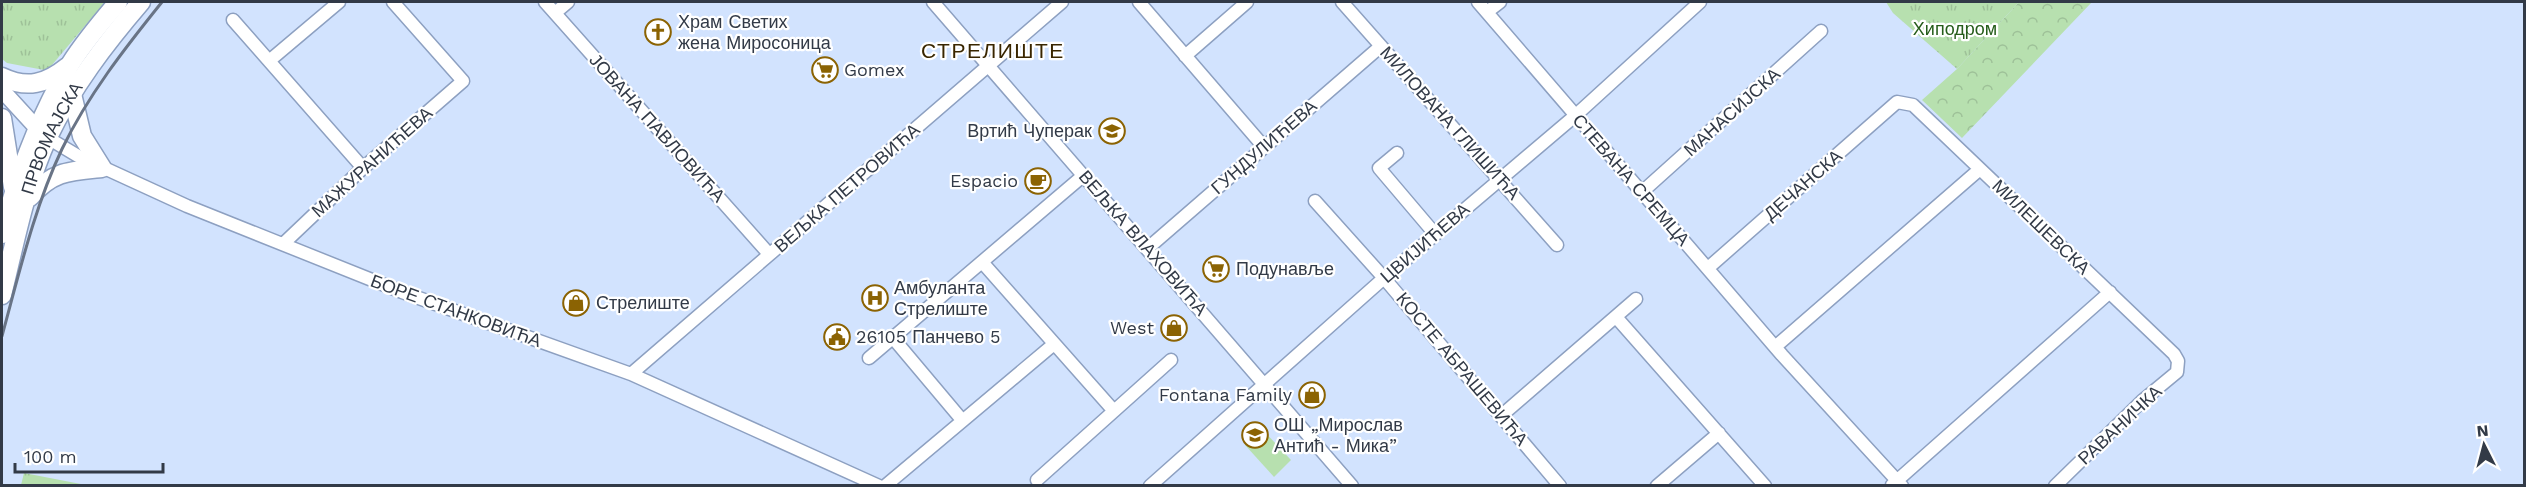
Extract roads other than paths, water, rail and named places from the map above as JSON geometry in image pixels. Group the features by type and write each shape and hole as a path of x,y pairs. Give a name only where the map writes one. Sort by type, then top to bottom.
{"main road":[{"name":"ПРВОМАЈСКА","path":"2,234 19,198 69,66 118,2"},
{"name":"ПРВОМАЈСКА","path":"42,134 72,94 85,72 141,2"},
{"path":"2,77 20,84 33,85 55,77 69,66"},
{"path":"2,118 19,198 49,178 66,172 102,168 82,136 72,94"},
{"name":"ПРВОМАЈСКА","path":"2,295 19,198"}],"street":[{"path":"269,61 339,2"},
{"name":"МАЖУРАНИЋЕВА","path":"283,244 363,168 463,81 393,2"},
{"name":"ЈОВАНА ПАВЛОВИЋА","path":"545,2 769,254"},
{"path":"555,13 568,2"},
{"name":"ВЕЉКА ВЛАХОВИЋА","path":"933,2 1352,486"},
{"name":"ВЕЉКА ПЕТРОВИЋА","path":"631,374 1062,2"},
{"path":"1139,2 1264,147"},
{"path":"1185,56 1247,2"},
{"name":"МИЛОВАНА ГЛИШИЋА","path":"1342,2 1557,245"},
{"name":"СТЕВАНА СРЕМЦА","path":"1478,2 1775,347 1897,484"},
{"path":"1487,12 1500,2"},
{"name":"ЦВИЈИЋЕВА","path":"1150,486 1384,278 1576,115 1700,2"},
{"path":"233,20 363,168"},
{"name":"МАНАСИЈСКА","path":"1642,192 1821,31"},
{"name":"ГУНДУЛИЋЕВА","path":"1148,248 1381,46"},
{"path":"2,90 42,134"},
{"name":"МИЛЕШЕВСКА","path":"1897,102 1913,105 2110,292 2174,354 2178,361"},
{"name":"ДЕЧАНСКА","path":"1708,268 1897,102"},
{"name":"БОРЕ СТАНКОВИЋА","path":"42,134 102,168 402,292 631,374 879,486"},
{"path":"1397,153 1379,168 1435,234"},
{"path":"1775,347 1980,169"},
{"path":"868,358 1084,175"},
{"name":"КОСТЕ АБРАШЕВИЋА","path":"1315,201 1502,415 1560,486"},
{"path":"982,262 1114,411"},
{"path":"1897,484 2110,292"},
{"path":"1502,415 1636,299"},
{"path":"1616,317 1765,486"},
{"path":"893,339 962,420"},
{"path":"885,486 1054,344"},
{"path":"1037,480 1171,360"},
{"name":"РАВАНИЧКА","path":"2055,486 2142,401 2177,372 2178,361"},
{"path":"1657,486 1719,432"}],"railway":[{"path":"2,336 35,218 62,149 95,91 162,2"}],"place":[{"name":"Храм Светих жена Миросоница","path":"658,32"},
{"name":"Gomex","path":"825,70"},
{"name":"Вртић Чуперак","path":"1112,131"},
{"name":"Espacio","path":"1038,181"},
{"name":"Подунавље","path":"1216,269"},
{"name":"Амбуланта Стрелиште","path":"875,298"},
{"name":"Стрелиште","path":"576,303"},
{"name":"West","path":"1174,328"},
{"name":"26105 Панчево 5","path":"837,337"},
{"name":"Fontana Family","path":"1312,395"},
{"name":"ОШ „Мирослав Антић - Мика”","path":"1255,435"}],"district":[{"name":"СТРЕЛИШТЕ","path":"993,51"}],"park label":[{"name":"Хиподром","path":"1955,29"}]}
